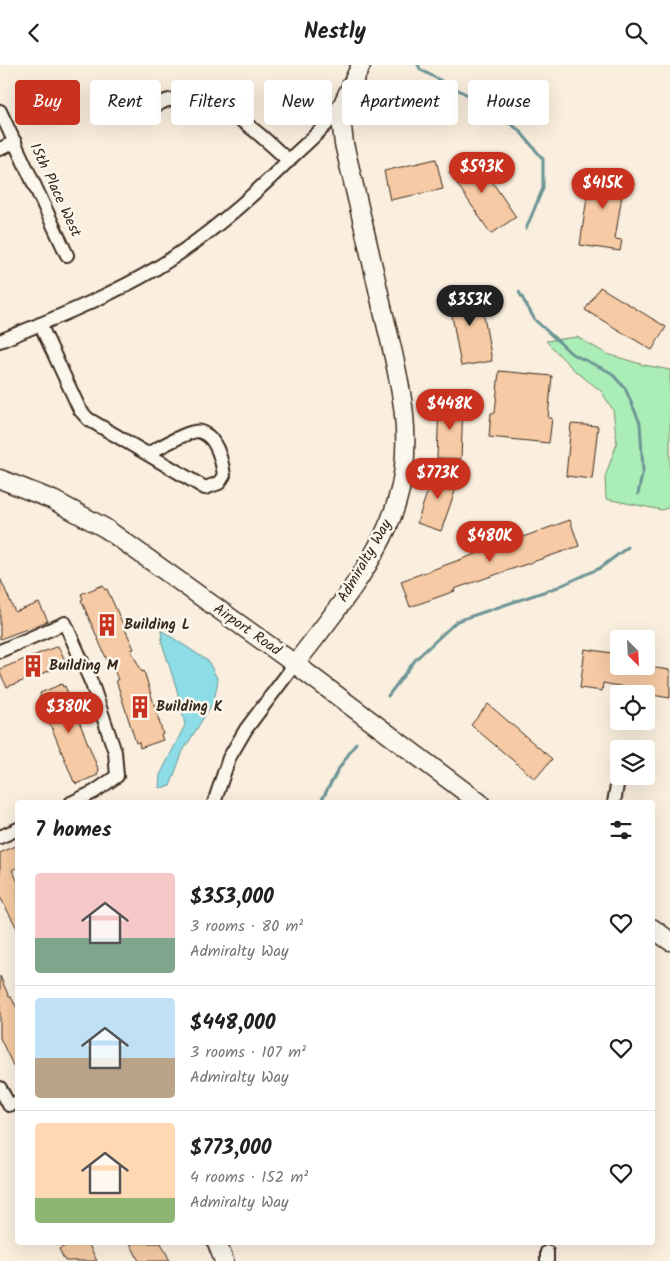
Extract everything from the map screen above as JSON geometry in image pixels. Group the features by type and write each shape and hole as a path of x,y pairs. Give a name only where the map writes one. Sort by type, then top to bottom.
{"street":[{"path":"0,341 109,294 156,268 201,237 260,189 324,128 340,110 361,65"},
{"path":"161,103 167,100 198,100 215,106 259,133 289,161"},
{"name":"Admiralty Way","path":"215,800 229,757 246,729 340,605 372,555 388,526 397,501 404,467 405,431 401,391 344,144 340,110"},
{"name":"15th Place West","path":"0,111 67,255"},
{"path":"0,149 15,142"},
{"path":"40,324 80,410 88,419 147,454 206,488 219,483 224,475 221,459 210,438 201,431 191,432 147,454"},
{"name":"Airport Road","path":"0,479 53,500 105,528 295,664 476,800"},
{"path":"0,651 65,623 92,684 115,752 117,776 94,792 77,800"},
{"path":"614,800 617,785"},
{"path":"0,837 15,830"},
{"path":"655,930 670,941"},
{"path":"0,1087 9,1105 15,1103"},
{"path":"218,1245 224,1261"}],"green space":[{"path":"577,337 607,354 644,365 670,370 670,507 662,510 606,499 605,477 617,443 613,410 601,391 574,370 546,341"}],"water":[{"path":"161,630 208,661 218,680 214,701 183,751 170,786 159,788 160,775 185,725 177,690 162,643"}],"building":[{"path":"474,155 516,217 491,234 449,172"},
{"path":"436,159 443,189 390,200 384,171"},
{"path":"591,170 630,176 629,184 624,183 615,239 622,240 620,251 580,245"},
{"path":"600,287 666,327 652,350 585,310"},
{"path":"479,288 492,361 461,366 448,293"},
{"path":"499,371 552,376 548,418 552,418 549,443 489,437 491,413 495,413"},
{"path":"439,403 463,404 461,459 437,458"},
{"path":"571,424 598,426 592,479 566,476"},
{"path":"435,469 460,477 441,531 417,523"},
{"path":"570,520 579,546 454,589 455,591 410,607 401,581"},
{"path":"0,578 15,612 39,603 48,621 0,639"},
{"path":"103,585 105,590 107,589 134,649 131,650 142,672 144,671 163,734 161,735 163,740 140,748 139,742 136,743 110,659 107,660 81,600 83,599 81,594"},
{"name":"Building M","path":"58,646 67,664 7,687 0,669"},
{"path":"585,649 610,653 610,675 655,675 655,668 670,670 670,698 655,696 655,685 614,685 603,683 602,691 580,688"},
{"path":"62,684 63,687 65,686 99,771 98,775 76,784 39,697 41,696 40,693"},
{"path":"488,704 552,759 535,779 471,725"},
{"path":"15,846 15,868 12,870 15,876 15,924 0,897 0,853"},
{"path":"0,976 9,997 11,997 15,1004 15,1070 0,1038"},
{"path":"67,1245 89,1245 97,1261 65,1261 59,1249"},
{"path":"131,1245 162,1245 170,1261 139,1261"}],"waterway":[{"path":"418,65 421,70 477,100 519,130 543,159 543,188 526,229"},
{"path":"519,292 535,320 572,354 610,372 625,388 640,423 643,470 638,494"},
{"path":"388,696 416,659 457,621 558,587 600,568 628,547"},
{"path":"322,800 356,743"}],"place":[{"name":"Building L","path":"107,625"},
{"name":"Building M","path":"33,666"},
{"name":"Building K","path":"140,707"}]}
